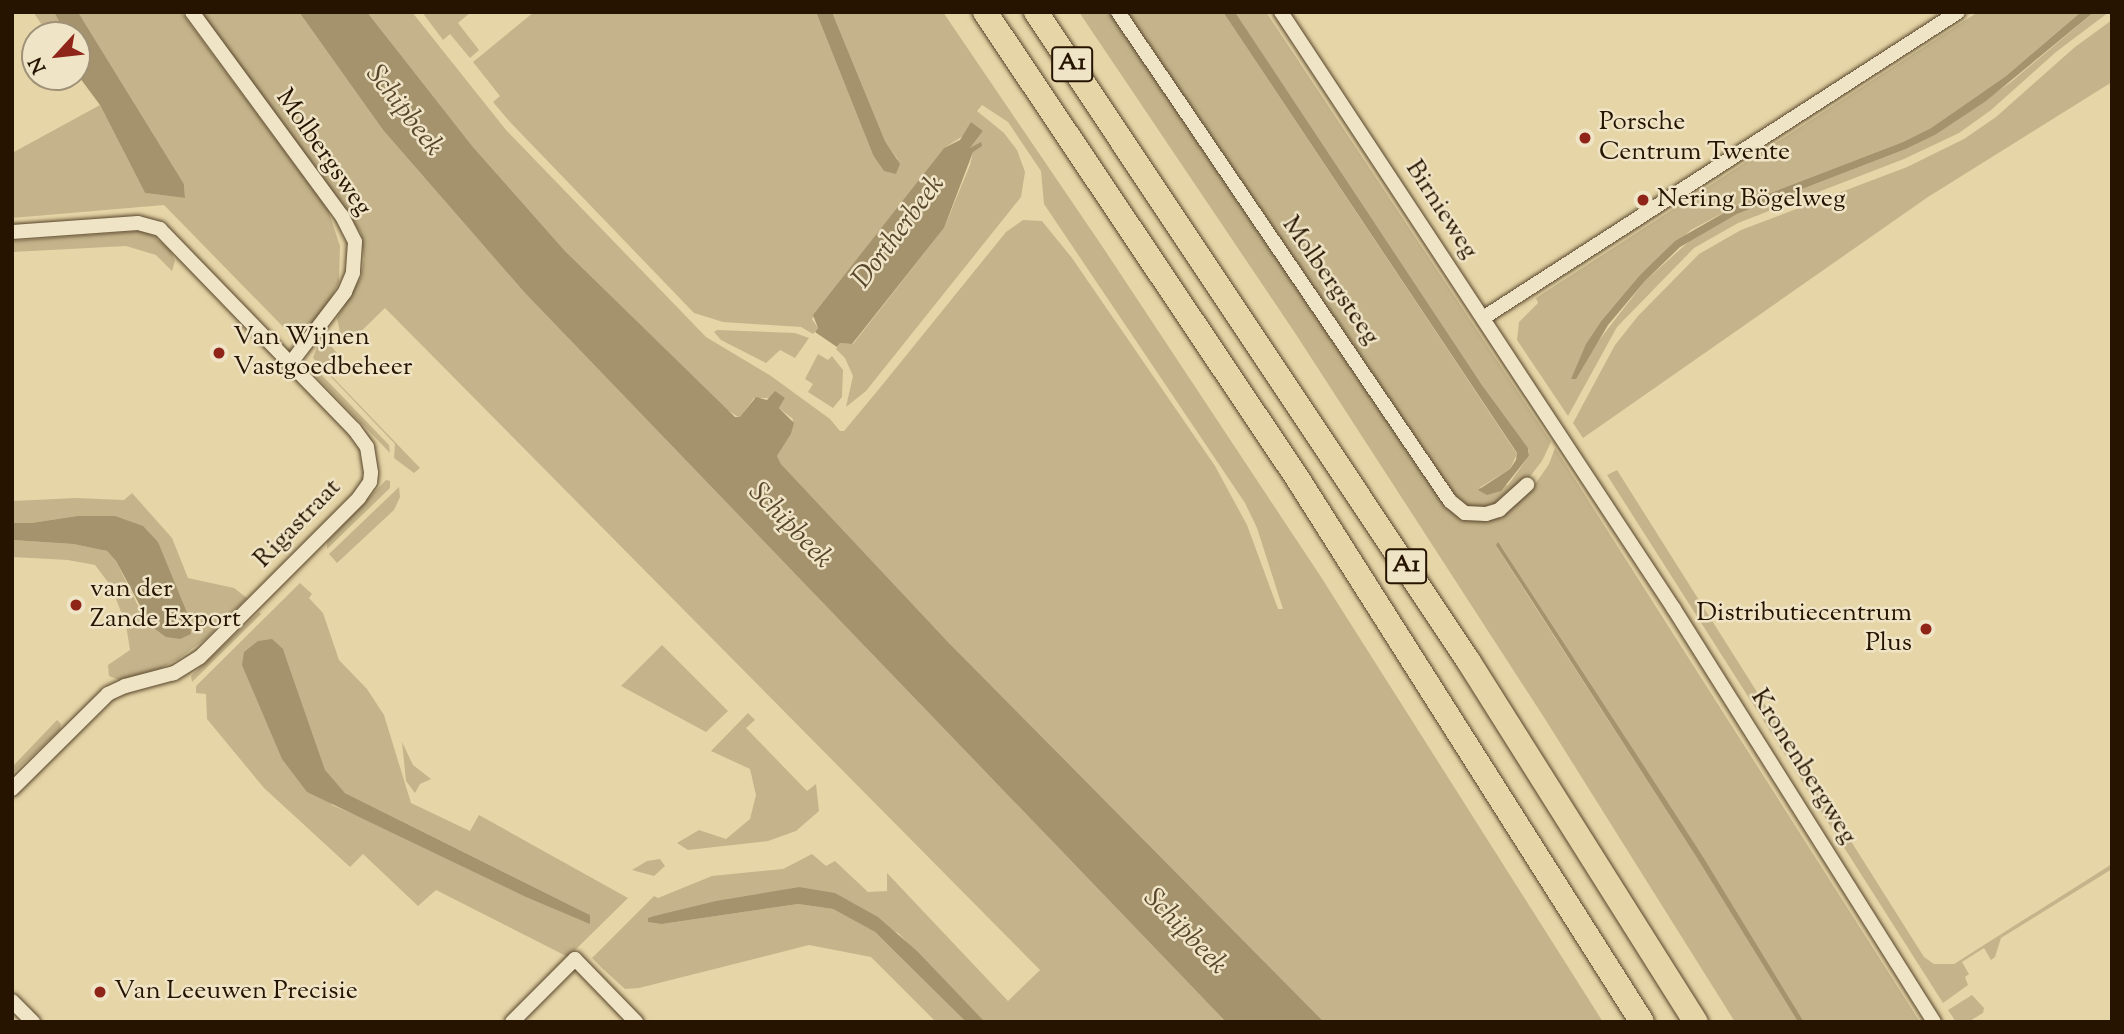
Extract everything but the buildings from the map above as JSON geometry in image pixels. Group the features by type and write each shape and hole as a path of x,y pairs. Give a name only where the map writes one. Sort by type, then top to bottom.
{"highway":[{"name":"A1","path":"985,12 1303,488 1642,1022"},
{"name":"A1","path":"1036,12 1469,662 1696,1022"}],"street":[{"name":"Molbergsweg","path":"192,12 342,216 355,242 353,274 345,292 290,364"},
{"name":"Molbergsteeg","path":"1118,12 1191,124 1458,510 1477,516 1499,510 1527,485"},
{"name":"Birnieweg","path":"1281,12 1560,435"},
{"path":"1483,318 1958,12"},
{"name":"Rigastraat","path":"12,232 138,223 160,229 172,237 354,429 367,447 371,473 364,490 200,657 174,673 125,686 108,694 12,789"},
{"name":"Kronenbergweg","path":"1560,435 1934,1022"},
{"path":"512,1022 575,959 636,1022"},
{"path":"12,1001 33,1022"}],"shaded area":[{"path":"33,12 54,12 59,21 39,21"},
{"path":"78,12 181,12 328,210 340,246 339,282 324,312 305,334 292,336 164,205 12,218 12,153 100,105 145,193 185,198 184,184 91,33 91,21 84,21"},
{"path":"200,12 299,12 383,130 524,292 1226,1022 985,1022 898,933 799,887 654,916 662,924 798,904 833,909 875,932 966,1022 936,1022 871,957 809,945 639,988 625,989 603,969 592,958 654,896 658,898 712,876 783,869 812,854 826,866 835,861 868,892 887,891 887,873 1008,1001 1040,970 385,308 349,343 341,337 337,318 361,277 364,259 361,233"},
{"path":"367,12 412,12 506,130 706,337 771,376 830,419 840,431 844,431 1006,232 1023,220 1042,221 1072,258 1215,466 1247,525 1278,609 1283,609 1257,528 1245,503 1044,204 1041,171 1008,122 982,105 977,111 1004,133 1017,150 1025,172 1021,197 866,391 846,407 853,376 845,358 836,349 840,343 853,344 944,228 970,165 973,152 970,148 983,131 977,127 944,148 812,319 818,328 813,334 801,327 723,322 694,313 510,122 493,102 500,96 473,62 534,12 816,12 873,155 898,160 885,141 832,12 943,12 1321,577 1603,1022 1324,1022 949,643 781,464 777,456 791,434 793,419 779,408 785,398 754,398 740,418 727,410 565,251 473,147"},
{"path":"422,12 471,12 458,23 479,50 470,58 450,34 443,40"},
{"path":"1079,12 1111,12 1452,510 1471,520 1488,520 1536,483 1549,464 1555,448 1920,1022 1804,1022 1702,855 1496,546 1697,858 1798,1022 1735,1022 1545,719 1297,336"},
{"path":"1123,12 1223,12 1517,454 1510,469 1479,488 1508,485 1529,456 1529,450 1482,385 1235,12 1266,12 1551,442 1542,461 1528,479 1493,507 1478,511 1458,503"},
{"path":"1978,12 2081,12 2006,76 1931,128 1903,142 1734,207 1691,230 1639,276 1602,320 1593,348 1645,281 1695,236 1737,214 1906,149 1935,135 2011,82 2094,12 2109,12 2056,52 1991,110 1959,133 1904,159 1738,223 1694,248 1617,327 1568,416 1517,340 1519,322 1538,303 1536,298"},
{"path":"2112,20 2112,82 1928,197 1583,438 1573,423 1615,345 1638,316 1699,254 1741,230 1907,167 1964,139 1996,117 2075,47"},
{"path":"139,231 152,235 170,250 175,261 172,271 156,255 126,246 12,252 12,241"},
{"path":"714,332 795,333 809,338 795,358 780,350 766,363 721,340"},
{"path":"318,344 330,345 337,353 323,367 420,468 414,473 394,458 395,444 313,358"},
{"path":"818,354 828,360 832,356 843,370 842,397 833,408 808,392 813,384 805,379"},
{"path":"313,366 389,445 390,453 316,376"},
{"path":"1617,470 1924,957 1934,964 1954,964 2112,864 2112,869 2001,938 1995,957 1991,960 1984,948 1962,962 1969,974 1965,977 1968,985 1943,1003 1607,475"},
{"path":"386,480 390,481 390,488 327,549 327,542"},
{"path":"399,487 400,497 394,510 337,563 329,554"},
{"path":"132,493 172,538 188,578 234,588 247,598 204,640 178,659 161,668 119,680 109,676 108,665 130,650 126,625 111,586 95,565 68,560 12,557 12,540 73,544 107,551 116,561 143,616 191,634 190,620 77,516 12,523 12,501 76,498 124,500"},
{"path":"300,583 312,594 309,598 323,613 339,660 367,689 384,715 411,803 470,831 479,815 628,898 568,957 436,890 418,906 363,854 350,867 264,788 207,719 206,694 196,693 196,686","holes":["283,649 325,771 345,793 590,915 332,805"]},
{"path":"259,612 261,614 192,682 191,676"},
{"path":"662,645 728,711 706,732 621,686"},
{"path":"748,713 755,720 746,728 807,791 816,784 819,811 796,831 768,841 688,850 677,843 699,830 726,839 750,819 756,795 750,769 711,751"},
{"path":"57,720 61,724 60,730 12,774 12,767"},
{"path":"402,742 413,765 431,779 420,784 415,793 406,781"},
{"path":"660,859 665,866 654,876 632,870 647,861"},
{"path":"1972,995 1984,1008 1983,1013 1968,1022 1956,1022 1948,1010"}],"water":[{"path":"54,12 78,12 84,21 59,21"},
{"name":"Schipbeek","path":"299,12 367,12 473,147 565,251 735,417 740,417 756,397 767,400 775,391 785,398 779,408 794,423 791,434 777,456 781,464 949,643 1324,1022 1226,1022 524,292 383,130"},
{"path":"816,12 832,12 885,141 900,164 896,174 884,171 873,155"},
{"path":"1223,12 1235,12 1482,385 1528,448 1529,456 1501,491 1487,495 1478,490 1510,469 1517,453"},
{"path":"2081,12 2094,12 1986,101 1935,135 1906,149 1737,214 1680,247 1645,281 1608,325 1576,379 1571,379 1586,344 1602,320 1639,276 1675,241 1734,207 1903,142 1931,128 2006,76"},
{"path":"91,33 184,184 185,198 145,193 100,105 90,91"},
{"name":"Dortherbeek","path":"971,122 983,131 970,148 981,142 982,146 973,152 944,228 852,344 840,343 837,347 815,332 818,328 813,315 944,148 960,140"},
{"path":"77,516 115,516 143,526 158,542 190,620 191,634 180,639 166,637 151,626 116,561 107,551 73,544 12,540 12,523"},
{"path":"1498,542 1702,855 1804,1022 1798,1022 1697,858 1496,545"},
{"path":"272,639 283,649 325,770 345,793 590,915 590,924 526,897 307,792 282,759 242,665 244,652 258,641"},
{"path":"799,887 835,893 878,917 917,951 985,1022 966,1022 875,932 833,909 798,904 662,924 648,922 648,918 654,916 716,901"}],"place":[{"name":"Porsche Centrum Twente","path":"1585,138"},
{"name":"Nering Bögelweg","path":"1643,200"},
{"name":"Van Wijnen Vastgoedbeheer","path":"219,353"},
{"name":"van der Zande Export","path":"76,605"},
{"name":"Distributiecentrum Plus","path":"1926,629"},
{"name":"Van Leeuwen Precisie","path":"100,992"}]}
